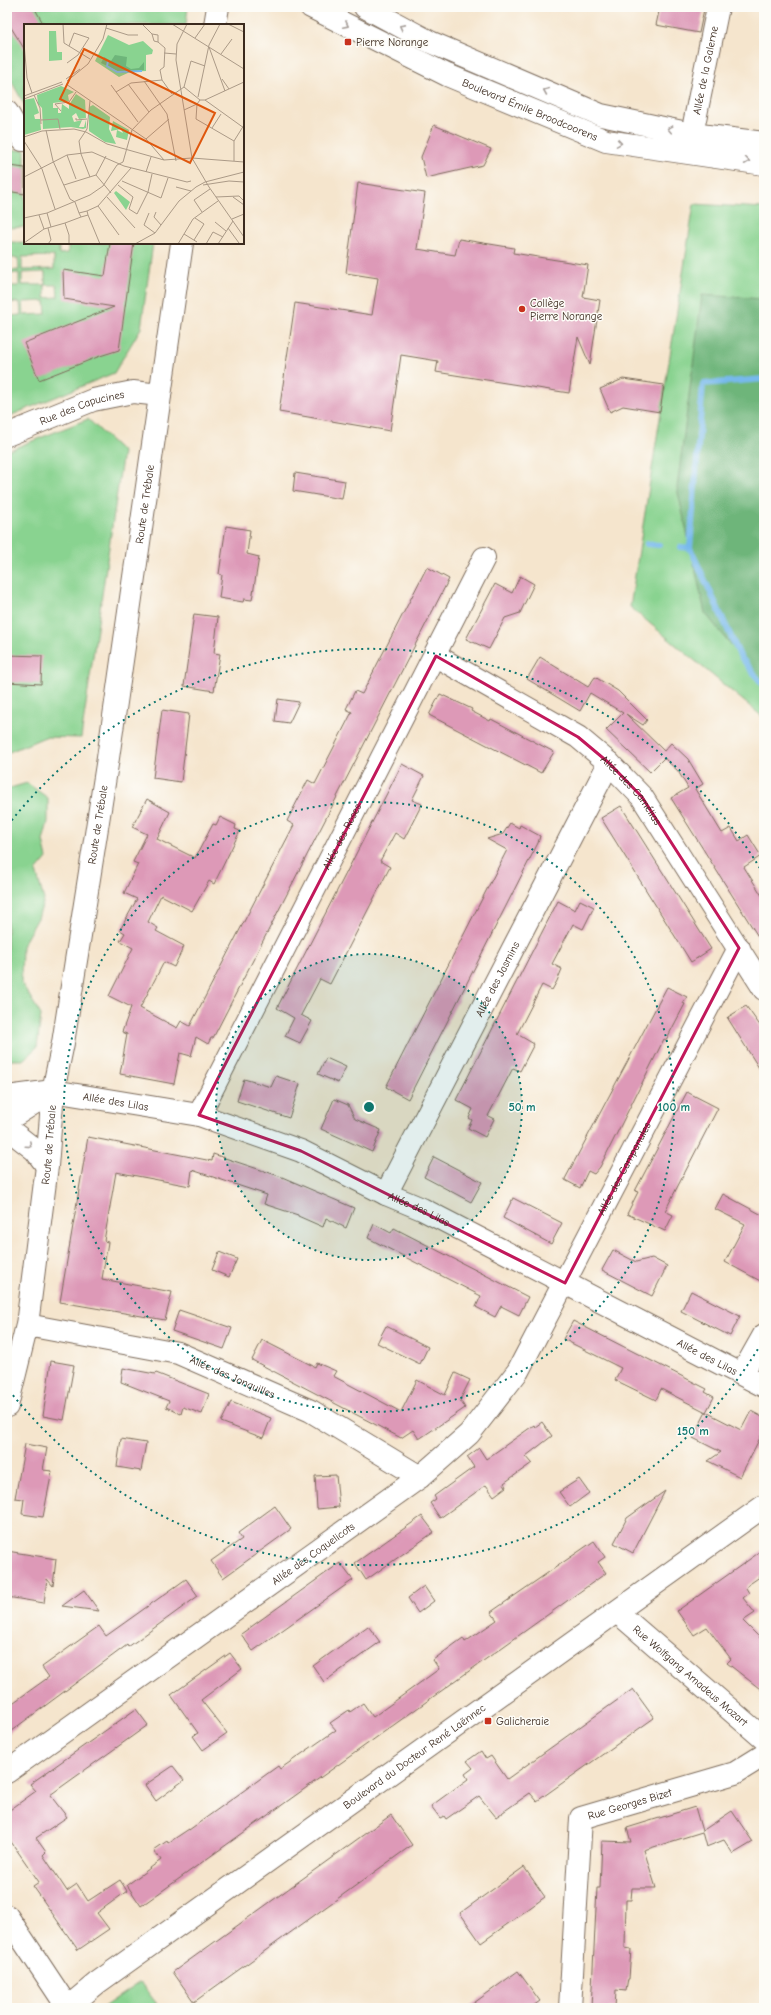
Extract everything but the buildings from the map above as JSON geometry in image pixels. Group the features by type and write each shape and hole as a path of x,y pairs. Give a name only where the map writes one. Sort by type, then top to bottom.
{"street":[{"path":"215,24 218,7"},
{"name":"Boulevard Émile Broodcoorens","path":"311,7 447,75 606,141 764,164"},
{"name":"Boulevard Émile Broodcoorens","path":"365,7 430,42 601,115 692,134 764,143"},
{"name":"Allée de la Galerne","path":"692,134 718,7"},
{"path":"7,112 18,140"},
{"name":"Route de Trébale","path":"7,1406 27,1325 48,1166 53,1091 63,1043 108,758 182,244"},
{"name":"Rue des Capucines","path":"7,435 96,391 133,392 160,395"},
{"name":"Allée des Roses","path":"198,1114 436,656 484,558"},
{"name":"Allée des Camélias","path":"436,656 578,737 609,764 642,797 764,989"},
{"name":"Allée des Jasmins","path":"386,1194 609,764"},
{"name":"Allée des Campanules","path":"565,1283 739,948"},
{"path":"7,1116 17,1114 53,1091"},
{"name":"Allée des Lilas","path":"7,1097 53,1091 198,1114 301,1151 386,1194 422,1209 764,1386"},
{"path":"7,1128 35,1150 48,1166"},
{"name":"Allée des Coquelicots","path":"7,1772 420,1477 469,1434 518,1371 565,1283"},
{"name":"Allée des Jonquilles","path":"27,1325 178,1353 310,1412 420,1477"},
{"path":"742,1374 764,1335"},
{"name":"Boulevard du Docteur René Laënnec","path":"68,2008 97,1983 764,1506"},
{"name":"Rue Wolfgang Amadeus Mozart","path":"617,1612 764,1739"},
{"name":"Rue Georges Bizet","path":"570,2008 581,1818 735,1773 764,1755"},
{"path":"7,1916 68,2008"}],"highlighted area":[{"path":"436,656 578,737 609,763 642,797 739,948 565,1283 301,1151 199,1115"}],"green space":[{"path":"7,7 188,7 186,24 24,24 24,104 7,73"},
{"path":"7,150 24,150 24,227 7,228"},
{"path":"694,204 764,208 764,718 630,607"},
{"path":"7,242 24,242 24,244 59,244 59,254 68,253 68,244 153,244 141,328 114,373 7,417 7,316 21,315 20,302 7,303 7,286 19,286 19,273 7,274 7,271 19,270 18,258 7,258","holes":["54,256 54,269 22,270 22,257","45,272 45,285 22,285 22,273","45,285 57,285 58,297 45,298","45,301 46,314 24,315 23,302"]},
{"path":"702,295 764,299 764,685 705,613 677,488"},
{"path":"88,419 123,452 81,738 45,737 7,753 7,451"},
{"path":"27,783 48,798 48,822 43,841 47,858 36,871 44,900 38,918 22,946 21,982 41,1015 37,1047 23,1060 7,1060 7,789"},
{"path":"140,1982 160,2008 102,2008"}],"waterway":[{"path":"764,379 703,384 690,548 740,656 764,686"},
{"path":"647,544 659,545"},
{"path":"681,547 690,548"}],"place":[{"name":"Pierre Norange","path":"348,42"},
{"name":"Collège Pierre Norange","path":"522,309"},
{"name":"Galicheraie","path":"488,1721"}]}
